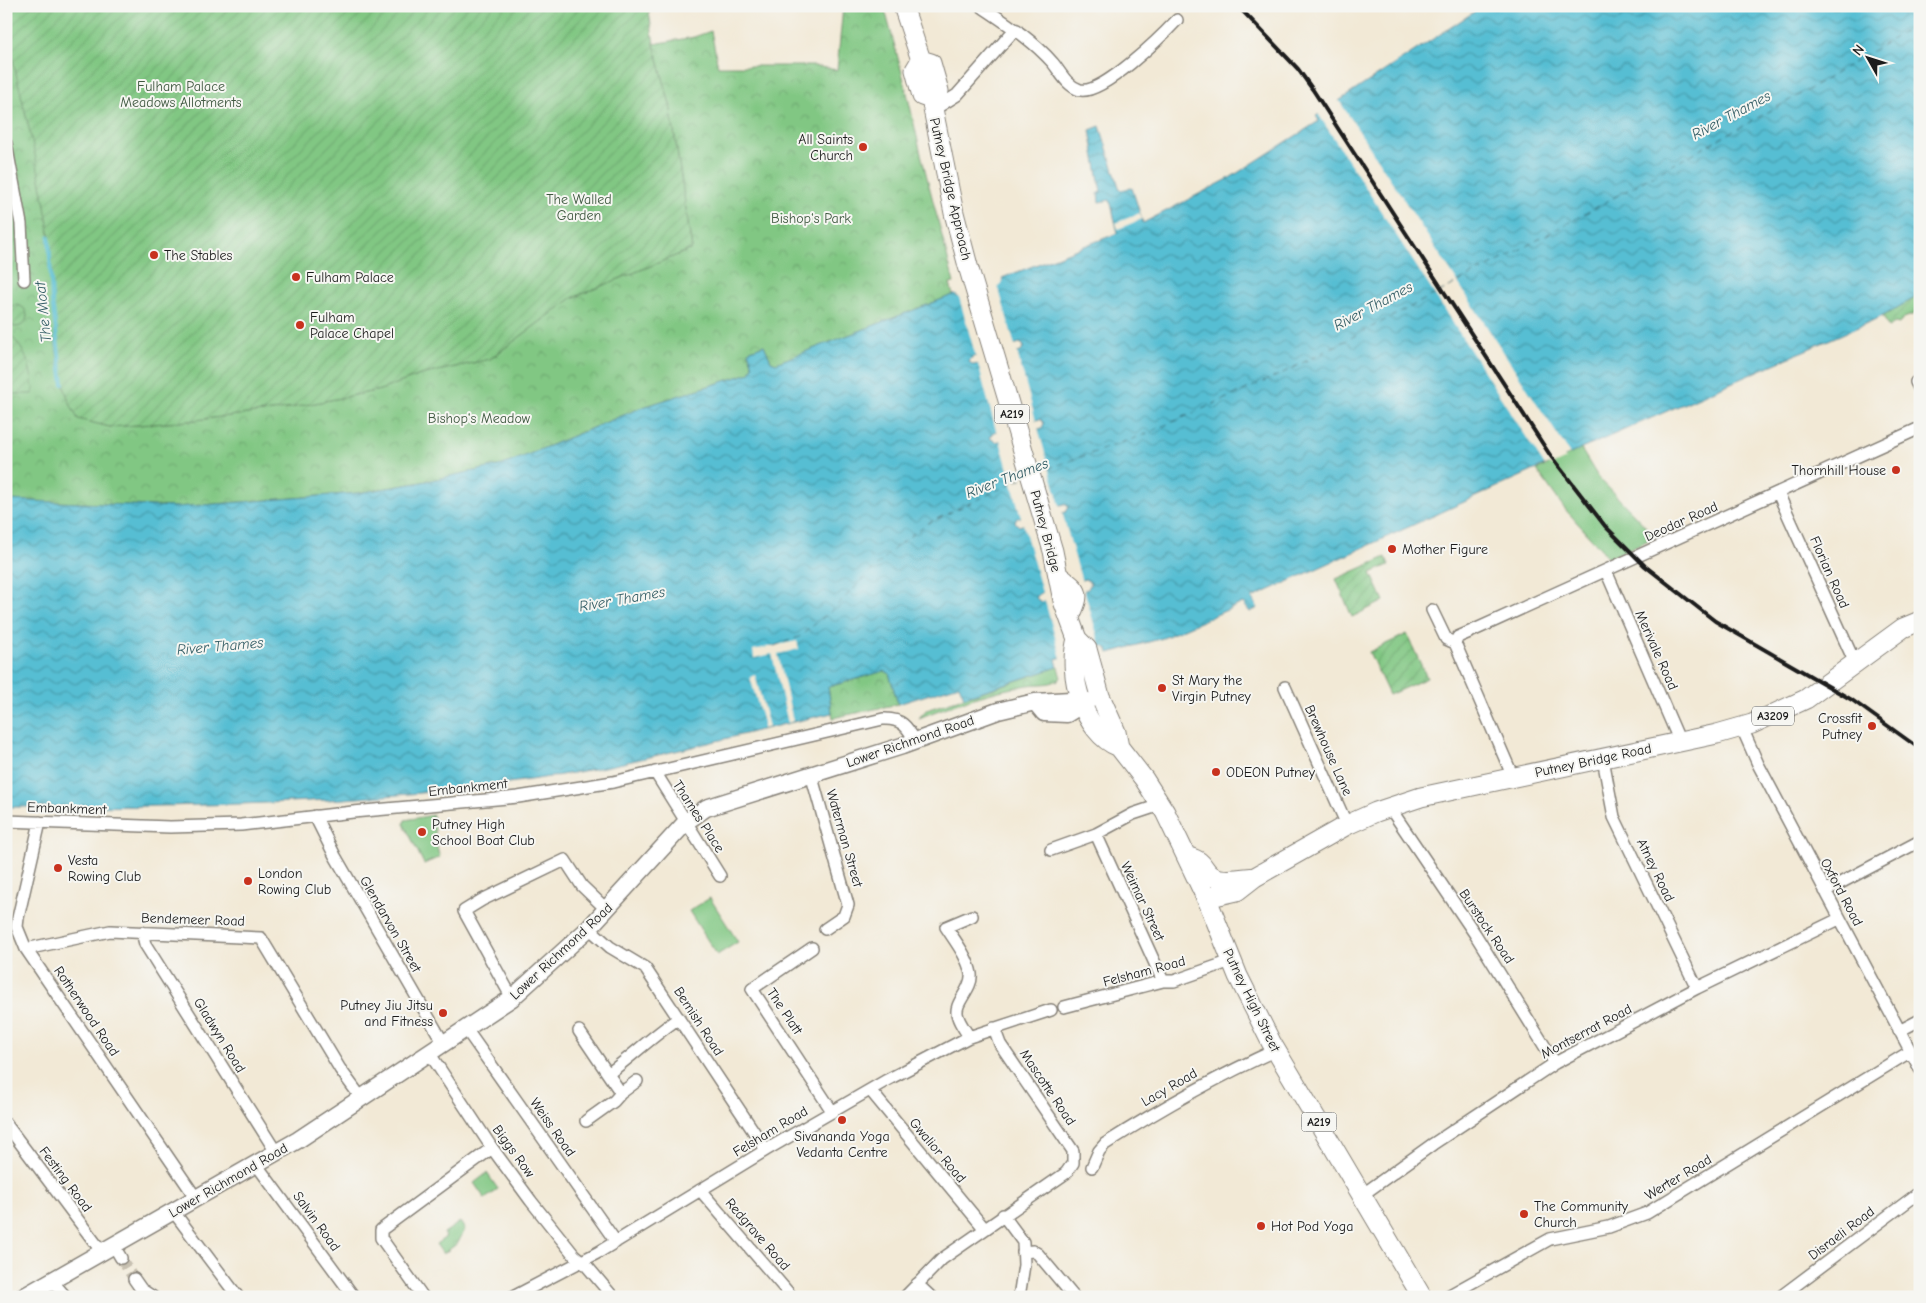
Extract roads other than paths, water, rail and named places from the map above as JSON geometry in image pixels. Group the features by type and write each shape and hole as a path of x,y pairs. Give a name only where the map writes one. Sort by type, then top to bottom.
{"main road":[{"name":"Putney Bridge Approach","path":"903,6 921,60 931,63 939,87 932,105 954,213 972,278"},
{"name":"Putney Bridge","path":"972,278 1059,576 1077,590 1079,598 1070,617 1077,639 1087,649 1081,673"},
{"name":"Putney Bridge Road","path":"1206,898 1237,891 1256,877 1347,825 1421,797 1742,728 1800,702 1903,628 1920,621"},
{"name":"A219","path":"1081,673 1100,696"},
{"name":"A219","path":"1081,673 1081,704 1093,724 1109,742 1119,747"},
{"name":"Lower Richmond Road","path":"1035,702 1048,694 1063,690 1081,673"},
{"path":"1081,704 1100,696"},
{"name":"Putney High Street","path":"1100,696 1116,732 1119,747 1144,779 1187,857 1206,898 1231,961 1276,1050 1422,1297"},
{"name":"Lower Richmond Road","path":"23,1297 112,1252 173,1211 276,1152 362,1099 512,998 589,928 686,822 706,808 915,741 998,710 1035,702 1071,700 1081,704"},
{"name":"Putney Bridge Road","path":"1187,857 1200,860 1211,875 1218,879 1256,877"}],"street":[{"path":"981,6 1017,30 1053,63 1066,81 1079,90 1096,89 1126,67 1177,20"},
{"path":"932,105 957,95 1010,34 1017,30"},
{"path":"6,143 21,224 24,280"},
{"name":"Deodar Road","path":"1455,643 1458,638 1472,631 1778,494 1920,428"},
{"name":"Florian Road","path":"1778,494 1855,663"},
{"name":"Merivale Road","path":"1606,571 1680,742"},
{"path":"1432,610 1446,639 1455,643 1513,777"},
{"name":"Brewhouse Lane","path":"1285,686 1347,825"},
{"name":"Embankment","path":"6,821 170,827 241,825 315,816 518,797 613,782 883,719 900,721 909,729 915,741"},
{"name":"Oxford Road","path":"1742,728 1758,764 1839,920 1920,1069"},
{"name":"Atney Road","path":"1603,759 1614,817 1697,988"},
{"name":"Thames Place","path":"655,772 720,876"},
{"name":"Waterman Street","path":"811,774 848,905 844,916 825,929"},
{"path":"1051,850 1096,834 1133,814 1160,805"},
{"name":"Burstock Road","path":"1390,808 1475,934 1555,1063"},
{"name":"Glendarvon Street","path":"315,816 335,856 444,1044"},
{"name":"Rotherwood Road","path":"40,822 17,926 26,949 196,1198"},
{"name":"Weimar Street","path":"1096,834 1163,981"},
{"path":"1825,891 1920,841"},
{"path":"512,998 464,911 482,900 565,860 582,886 606,909"},
{"path":"970,1037 957,1016 957,1008 966,992 971,976 966,959 946,927 972,916"},
{"name":"Montserrat Road","path":"1362,1195 1433,1144 1555,1063 1697,988 1839,920"},
{"name":"Bemish Road","path":"589,928 610,947 635,960 645,968 766,1150"},
{"name":"Bendemeer Road","path":"26,949 110,931 261,938 340,1069 362,1099"},
{"name":"Gladwyn Road","path":"142,932 145,944 276,1152"},
{"name":"The Platt","path":"812,948 752,989 832,1111"},
{"name":"Felsham Road","path":"1064,1007 1163,981 1174,980 1231,961"},
{"name":"Felsham Road","path":"513,1297 616,1242 766,1150 870,1090 970,1037 1051,1010"},
{"path":"608,1074 639,1051 656,1033 679,1018"},
{"path":"1899,1031 1920,1020"},
{"name":"Mascotte Road","path":"994,1028 1000,1044 1073,1151 1073,1164 1066,1173 1003,1215"},
{"name":"Weiss Road","path":"466,1029 616,1242"},
{"path":"578,1031 621,1093"},
{"name":"Lacy Road","path":"1092,1167 1099,1151 1110,1141 1168,1104 1276,1050"},
{"name":"Werter Road","path":"1446,1297 1550,1239 1608,1227 1647,1212 1911,1052"},
{"name":"Biggs Row","path":"430,1054 492,1148 580,1261 613,1297"},
{"path":"586,1121 614,1102 621,1093 637,1081"},
{"name":"Gwalior Road","path":"870,1090 984,1228"},
{"name":"Festing Road","path":"6,1124 112,1252"},
{"path":"423,1297 381,1238 381,1230 492,1148"},
{"name":"Salvin Road","path":"256,1164 354,1297"},
{"name":"Redgrave Road","path":"700,1190 792,1297"},
{"name":"Disraeli Road","path":"1780,1297 1920,1192"},
{"path":"173,1211 238,1297"},
{"path":"905,1297 942,1259 1003,1215 1019,1236 1024,1252 1019,1297"},
{"path":"1024,1252 1033,1251 1038,1254 1048,1263 1074,1297"},
{"path":"134,1279 140,1289 153,1297"},
{"path":"52,1281 66,1297"},
{"path":"917,1284 930,1297"}],"water":[{"name":"River Thames","path":"1483,6 1920,6 1920,298 1918,296 1883,316 1581,449 1252,598 1258,608 1250,612 1243,603 1163,638 1109,653 1108,649 1103,646 1056,659 1058,667 964,697 959,685 898,704 889,673 884,671 828,687 832,713 648,757 537,779 405,794 272,803 6,807 6,500 177,507 358,493 503,465 643,407 750,373 753,366 748,351 764,345 771,361 776,363 953,295 956,294 957,297 1002,282 1002,278 1118,233 1110,200 1099,202 1098,193 1101,192 1090,130 1100,126 1120,190 1132,188 1143,223 1228,179 1319,121 1316,116","holes":["1020,343 1024,346 1021,352 974,365 969,362 972,357","1040,419 1044,423 1042,428 996,442 990,438 994,432","1064,504 1069,507 1066,512 1019,526 1015,522 1017,518","1085,579 1091,583 1088,589 1041,602 1036,598 1039,594"]}],"waterway":[{"name":"The Moat","path":"49,237 52,301 63,384"}],"tunnel":[{"path":"121,1258 134,1279"}],"railway":[{"path":"1238,6 1298,69 1313,90 1550,455 1605,526 1645,566 1715,621 1852,700 1920,749"}],"place":[{"name":"All Saints Church","path":"863,147"},
{"name":"The Stables","path":"154,255"},
{"name":"Fulham Palace","path":"296,277"},
{"name":"Fulham Palace Chapel","path":"300,325"},
{"name":"Thornhill House","path":"1896,470"},
{"name":"Mother Figure","path":"1392,549"},
{"name":"St Mary the Virgin Putney","path":"1162,688"},
{"name":"Crossfit Putney","path":"1872,726"},
{"name":"ODEON Putney","path":"1216,772"},
{"name":"Putney High School Boat Club","path":"422,832"},
{"name":"Vesta Rowing Club","path":"58,868"},
{"name":"London Rowing Club","path":"248,881"},
{"name":"Putney Jiu Jitsu and Fitness","path":"443,1013"},
{"name":"Sivananda Yoga Vedanta Centre","path":"842,1120"},
{"name":"The Community Church","path":"1524,1214"},
{"name":"Hot Pod Yoga","path":"1261,1226"}],"park label":[{"name":"Fulham Palace Meadows Allotments","path":"181,94"},
{"name":"The Walled Garden","path":"579,207"},
{"name":"Bishop's Park","path":"811,218"},
{"name":"Bishop's Meadow","path":"479,418"}]}
